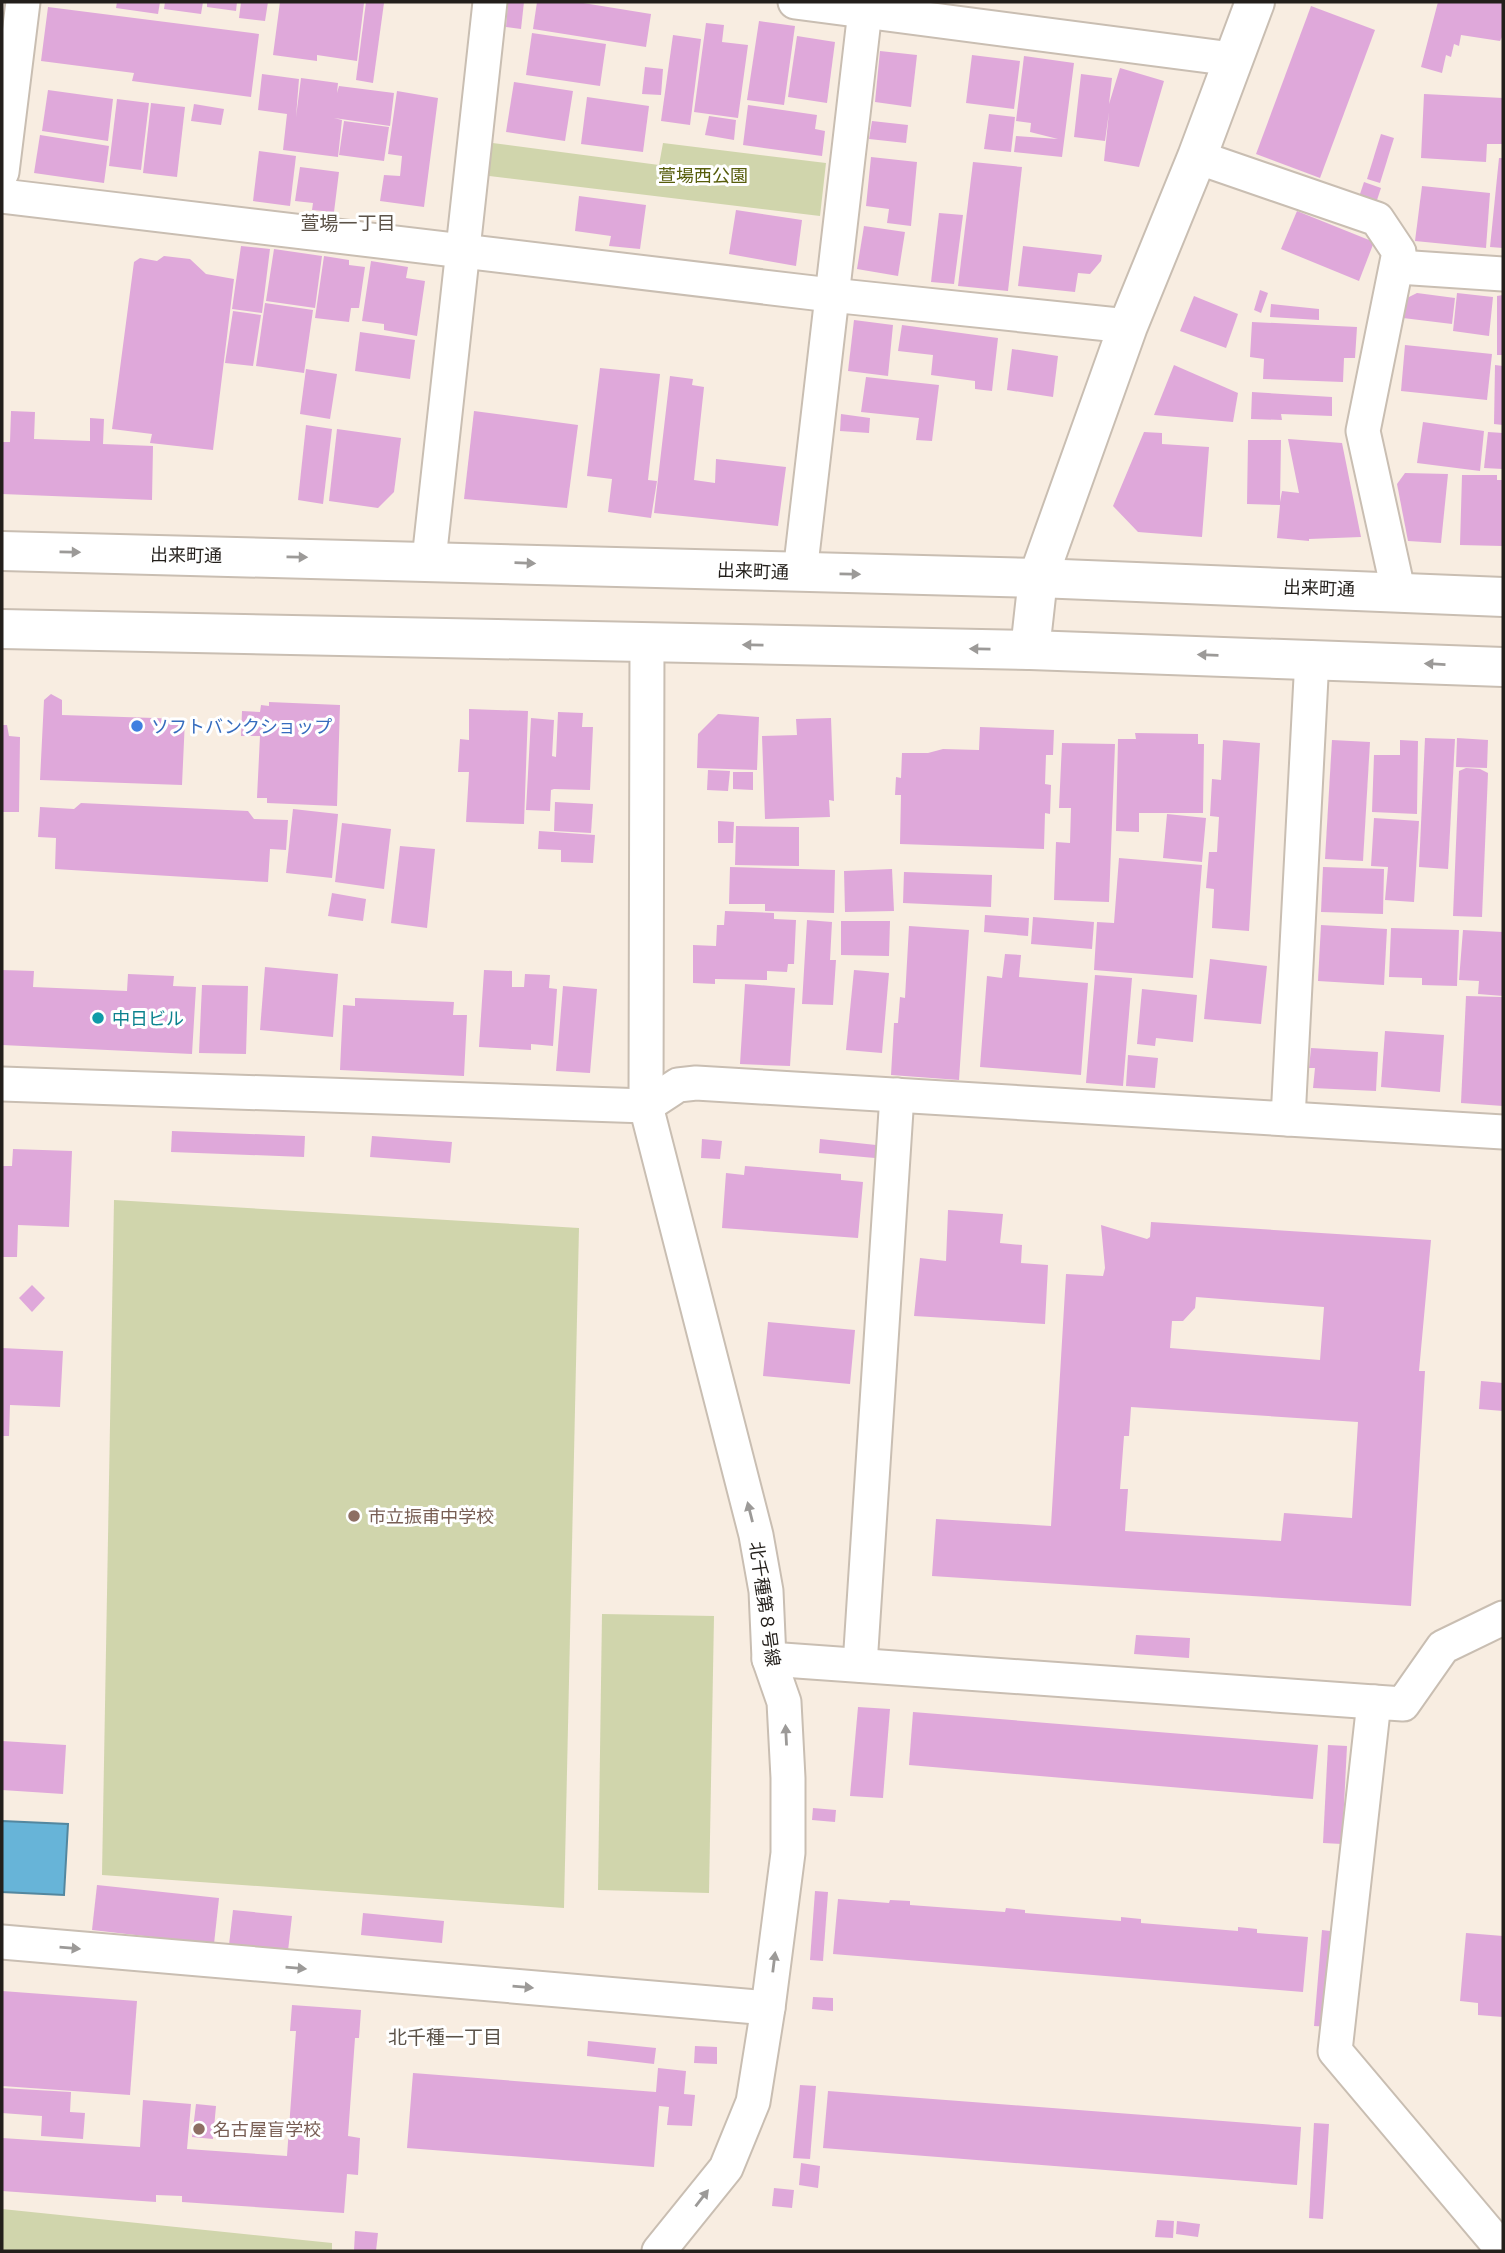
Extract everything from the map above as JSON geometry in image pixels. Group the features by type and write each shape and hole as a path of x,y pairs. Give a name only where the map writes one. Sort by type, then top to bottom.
{"main road":[{"path":"1030,650 1038,578 1128,326 1197,157 1255,2"},
{"name":"出来町通","path":"2,551 429,560 1038,578 1398,590 1503,597"},
{"path":"2,629 1030,650 1312,658 1503,667"}],"street":[{"path":"2,172 23,2"},
{"path":"429,560 490,2"},
{"path":"795,2 866,6 1232,59"},
{"path":"800,573 866,6"},
{"path":"1197,157 1377,219 1399,252 1363,431 1398,590"},
{"path":"2,196 831,295 1128,326"},
{"path":"1398,267 1503,274"},
{"name":"北千種第８号線","path":"647,644 646,1106 756,1535 766,1591 769,1659 784,1702 788,1790 788,1853 753,2102 726,2168 659,2251"},
{"path":"1288,1119 1312,658"},
{"path":"2,1084 646,1106 678,1085 696,1083 1503,1132"},
{"path":"860,1665 897,1095"},
{"path":"769,1659 1403,1704 1443,1647 1503,1618"},
{"path":"1374,1702 1335,2051 1503,2250"},
{"path":"2,1942 768,2008"}],"green space":[{"name":"萱場西公園","path":"485,142 659,165 663,143 826,163 820,216 481,175"},
{"path":"114,1200 579,1228 564,1908 102,1875"},
{"path":"602,1614 714,1616 709,1893 598,1890"},
{"path":"2,2209 332,2243 332,2251 2,2251"}],"water":[{"path":"2,1821 68,1824 64,1895 2,1892"}],"building":[{"path":"117,2 160,2 158,14 116,8"},
{"path":"165,2 203,2 201,14 164,9"},
{"path":"207,2 237,2 236,11 207,7"},
{"path":"241,2 268,2 265,21 239,18"},
{"path":"280,2 364,3 357,61 317,55 317,61 273,55"},
{"path":"366,2 384,3 373,83 356,80"},
{"path":"508,2 524,2 521,29 506,27"},
{"path":"537,2 577,2 651,14 646,47 533,29"},
{"path":"1438,2 1503,2 1503,35 1500,41 1461,35 1459,46 1454,44 1451,57 1446,55 1442,73 1421,67"},
{"path":"1311,6 1375,30 1320,178 1256,154"},
{"path":"48,7 259,34 251,97 132,81 134,73 41,61"},
{"path":"759,21 795,26 784,105 747,100"},
{"path":"706,23 724,25 722,42 748,45 738,118 694,112"},
{"path":"532,33 606,44 600,86 526,75"},
{"path":"673,35 701,39 690,125 661,121"},
{"path":"797,36 835,42 827,103 788,97"},
{"path":"880,51 917,55 911,107 875,102"},
{"path":"972,55 1020,61 1014,109 966,103"},
{"path":"1024,56 1074,63 1062,157 1014,152 1016,136 1058,139 1030,132 1031,123 1016,121"},
{"path":"645,67 663,69 661,95 642,94"},
{"path":"1120,68 1164,81 1139,167 1104,161 1109,112 1105,141 1074,137 1081,74 1112,78 1109,104"},
{"path":"262,74 299,79 296,117 301,78 338,83 337,93 339,86 394,93 390,126 334,118 342,120 338,157 283,150 287,114 258,110"},
{"path":"514,82 573,91 565,141 506,132"},
{"path":"48,90 113,99 108,141 42,131"},
{"path":"397,91 438,98 424,207 380,201 384,175 400,176 402,156 388,154"},
{"path":"1424,94 1503,98 1503,144 1487,144 1486,162 1421,158"},
{"path":"587,97 649,106 643,152 581,144"},
{"path":"117,99 149,103 141,170 109,166"},
{"path":"151,103 185,107 177,177 143,173"},
{"path":"194,104 224,109 221,125 191,121"},
{"path":"748,105 817,115 815,129 825,131 822,156 743,145"},
{"path":"989,114 1015,117 1011,152 984,149"},
{"path":"709,116 736,120 734,140 705,135"},
{"path":"344,121 389,127 384,161 339,155"},
{"path":"872,121 908,125 906,143 869,139"},
{"path":"1381,134 1394,138 1380,183 1367,179"},
{"path":"40,135 109,146 104,183 34,173"},
{"path":"259,151 296,156 290,206 253,201"},
{"path":"871,157 917,162 911,226 887,223 889,209 866,206"},
{"path":"1499,158 1503,158 1503,248 1490,247"},
{"path":"973,162 1022,167 1008,291 958,286"},
{"path":"300,167 339,172 334,212 312,210 313,203 295,201"},
{"path":"1364,182 1381,188 1376,203 1359,197"},
{"path":"1422,186 1490,193 1486,248 1415,241"},
{"path":"579,196 646,205 640,249 609,246 611,236 575,231"},
{"path":"736,210 802,220 796,266 729,254"},
{"path":"1297,211 1374,242 1359,281 1281,249"},
{"path":"939,213 963,215 954,284 931,282"},
{"path":"864,226 905,232 898,276 857,269"},
{"path":"241,246 270,249 262,313 232,309"},
{"path":"1023,246 1102,255 1101,261 1090,274 1078,273 1075,292 1018,286"},
{"path":"274,249 322,256 315,308 266,301"},
{"path":"164,256 190,259 206,274 234,279 213,450 150,443 152,434 112,429 134,262 140,258 157,261"},
{"path":"324,256 349,260 349,265 365,267 359,308 351,308 349,322 315,318"},
{"path":"371,261 408,267 406,278 425,281 417,336 384,330 384,324 362,321"},
{"path":"1260,290 1268,293 1261,313 1254,310"},
{"path":"1417,293 1455,298 1452,324 1403,318 1407,298"},
{"path":"1457,293 1493,297 1489,336 1453,331"},
{"path":"1503,295 1503,355 1497,355 1497,296"},
{"path":"1194,296 1238,314 1226,348 1180,331"},
{"path":"265,303 313,310 304,373 256,366"},
{"path":"1271,304 1319,309 1319,320 1270,317"},
{"path":"233,311 261,315 253,366 225,363"},
{"path":"854,320 893,325 888,376 848,371"},
{"path":"1252,322 1357,327 1355,358 1344,358 1343,382 1263,379 1264,359 1250,357"},
{"path":"902,325 998,338 992,391 975,389 975,381 931,375 933,355 898,351"},
{"path":"360,332 415,340 410,379 355,371"},
{"path":"1405,345 1492,354 1487,400 1401,391"},
{"path":"1012,349 1058,356 1053,397 1007,390"},
{"path":"1174,365 1238,393 1233,422 1154,415"},
{"path":"1495,365 1503,366 1503,425 1494,424"},
{"path":"600,368 660,374 648,480 657,481 651,518 608,512 612,479 587,476"},
{"path":"306,369 337,374 330,419 300,414"},
{"path":"670,376 693,379 692,385 704,387 694,480 715,483 716,459 786,467 778,526 654,513"},
{"path":"866,377 939,385 932,441 916,440 919,418 861,412"},
{"path":"1252,392 1332,397 1332,416 1281,414 1282,420 1251,419"},
{"path":"11,411 35,412 34,439 90,441 90,418 104,419 103,444 153,446 152,500 2,494 2,442 10,442"},
{"path":"474,411 578,425 567,508 464,499"},
{"path":"841,414 870,418 869,433 840,431"},
{"path":"1423,422 1484,431 1480,471 1417,463"},
{"path":"306,425 332,429 323,504 298,500"},
{"path":"337,429 401,438 394,492 378,508 329,501"},
{"path":"1144,432 1162,433 1162,444 1209,447 1202,537 1138,532 1113,506"},
{"path":"1488,432 1503,433 1503,469 1484,468"},
{"path":"1288,439 1342,443 1361,537 1309,541 1277,538 1280,505 1247,504 1248,440 1281,440 1280,502 1282,491 1299,493"},
{"path":"1405,473 1448,474 1441,543 1408,541 1397,484"},
{"path":"1462,475 1497,475 1497,480 1503,480 1503,546 1460,545"},
{"path":"51,694 62,700 62,715 185,719 182,785 40,780 44,700"},
{"path":"269,702 340,705 337,806 267,803 267,798 257,798 260,736 241,736 242,711 260,712 261,705 269,706"},
{"path":"469,709 528,711 524,824 466,822 469,772 458,772 460,739 469,740"},
{"path":"558,712 583,713 582,727 593,727 590,790 554,789 551,790 550,811 526,810 531,718 554,720 552,756 556,757"},
{"path":"718,714 759,717 757,770 697,768 698,734"},
{"path":"831,718 834,801 829,800 830,817 765,819 762,736 797,735 796,719"},
{"path":"2,725 7,725 9,736 20,737 19,812 2,812"},
{"path":"980,727 1054,730 1053,755 1046,755 1045,784 1051,785 1050,814 1045,813 1044,849 900,844 901,795 895,795 896,777 901,778 902,753 928,753 943,749 979,750"},
{"path":"1135,733 1198,734 1198,744 1204,744 1203,813 1139,813 1139,832 1116,831 1118,739 1136,739"},
{"path":"1425,738 1455,739 1448,869 1419,867"},
{"path":"1457,738 1488,740 1487,768 1456,767"},
{"path":"1223,740 1260,743 1249,931 1212,928 1214,889 1206,888 1209,852 1217,852 1219,817 1210,816 1212,779 1221,780"},
{"path":"1332,740 1370,742 1363,861 1325,859"},
{"path":"1400,740 1418,741 1417,814 1372,812 1374,755 1400,755"},
{"path":"1062,743 1115,744 1109,902 1054,900 1056,842 1070,843 1071,808 1059,808"},
{"path":"1466,768 1480,769 1488,773 1482,917 1453,916 1459,771"},
{"path":"708,770 730,771 728,791 707,790"},
{"path":"733,772 753,772 753,790 733,789"},
{"path":"555,802 593,804 591,833 554,831"},
{"path":"81,803 248,811 254,819 288,820 286,850 270,849 268,882 55,869 56,838 38,837 40,807 74,809"},
{"path":"293,809 338,814 332,878 286,873"},
{"path":"1167,814 1206,818 1202,862 1163,858"},
{"path":"1374,818 1419,821 1414,902 1385,900 1388,867 1371,866"},
{"path":"718,821 734,822 733,843 718,843"},
{"path":"342,823 391,829 384,889 335,882"},
{"path":"736,826 799,827 799,866 735,865"},
{"path":"539,831 595,835 593,863 561,862 561,850 538,849"},
{"path":"400,846 435,849 427,928 391,923"},
{"path":"1119,858 1202,865 1193,978 1094,970 1097,922 1114,923"},
{"path":"730,867 835,870 834,913 765,911 765,904 729,904"},
{"path":"1323,867 1384,869 1383,914 1321,912"},
{"path":"892,869 894,911 845,912 844,871"},
{"path":"904,872 992,875 991,907 903,903"},
{"path":"332,893 366,899 363,921 328,916"},
{"path":"725,911 774,913 774,919 796,920 794,964 788,964 787,972 767,971 767,980 715,979 715,984 693,983 693,945 716,946 717,925 724,925"},
{"path":"985,915 1029,918 1028,936 984,932"},
{"path":"1033,917 1094,922 1092,949 1031,944"},
{"path":"807,920 832,922 830,960 836,960 833,1005 802,1004"},
{"path":"841,921 890,921 889,956 841,955"},
{"path":"1321,925 1387,929 1384,985 1318,981"},
{"path":"909,926 969,930 959,1080 891,1075 894,1023 898,1023 900,997 905,998"},
{"path":"1391,928 1459,930 1457,986 1422,985 1422,978 1389,977"},
{"path":"1463,930 1503,932 1503,996 1478,994 1479,981 1459,980"},
{"path":"1005,954 1021,955 1019,977 1088,983 1081,1075 980,1067 987,976 1002,978"},
{"path":"1210,959 1267,966 1261,1024 1204,1019"},
{"path":"265,967 338,974 333,1037 260,1030"},
{"name":"中日ビル","path":"2,970 34,971 33,987 127,991 128,974 174,976 173,986 196,987 192,1054 2,1045"},
{"path":"484,970 512,971 512,987 524,987 525,974 550,975 549,988 557,989 553,1046 531,1044 531,1050 479,1047"},
{"path":"854,970 889,973 882,1053 846,1050"},
{"path":"1095,975 1132,978 1123,1086 1086,1083"},
{"path":"745,984 795,988 790,1066 740,1064"},
{"path":"202,985 248,986 246,1054 199,1053"},
{"path":"563,986 597,989 590,1073 556,1071"},
{"path":"1142,989 1197,995 1193,1042 1156,1038 1155,1046 1137,1044"},
{"path":"1466,996 1503,997 1503,1106 1461,1103"},
{"path":"355,998 454,1002 453,1015 467,1015 464,1076 340,1070 343,1005 355,1006"},
{"path":"1385,1031 1444,1035 1440,1092 1381,1087"},
{"path":"1311,1048 1378,1052 1376,1091 1313,1088 1315,1068 1309,1068"},
{"path":"1128,1055 1158,1058 1155,1088 1126,1086"},
{"path":"172,1131 305,1136 304,1157 171,1152"},
{"path":"372,1136 452,1142 450,1163 370,1157"},
{"path":"702,1139 722,1141 720,1159 701,1158"},
{"path":"820,1139 876,1145 875,1158 819,1153"},
{"path":"13,1149 72,1151 69,1227 18,1225 17,1257 2,1257 2,1166 12,1166"},
{"path":"745,1166 841,1174 841,1180 863,1182 858,1238 722,1228 726,1173 744,1175"},
{"path":"948,1210 1003,1214 1000,1243 1022,1245 1021,1263 1048,1265 1045,1324 914,1316 920,1258 946,1261"},
{"path":"1151,1222 1431,1240 1419,1371 1425,1371 1411,1606 932,1576 936,1519 1051,1526 1066,1274 1103,1276 1105,1268 1101,1225 1147,1239 1150,1237","holes":["1196,1297 1324,1307 1320,1360 1170,1348 1172,1321 1183,1321 1195,1308","1131,1407 1358,1422 1352,1518 1284,1513 1281,1541 1125,1531 1128,1489 1120,1489 1124,1436 1129,1436"]},
{"path":"32,1285 45,1298 32,1312 19,1298"},
{"path":"768,1322 855,1330 850,1384 763,1376"},
{"path":"2,1348 63,1351 60,1407 10,1405 9,1436 2,1436"},
{"path":"1481,1381 1503,1383 1503,1411 1479,1409"},
{"path":"1136,1635 1190,1638 1189,1658 1134,1654"},
{"path":"858,1707 890,1709 883,1798 850,1796"},
{"path":"913,1712 1318,1745 1313,1799 909,1765"},
{"path":"2,1741 66,1745 63,1794 2,1790"},
{"path":"1328,1745 1347,1746 1342,1844 1323,1843"},
{"path":"813,1808 836,1810 835,1822 812,1820"},
{"path":"97,1885 219,1898 214,1944 92,1930"},
{"path":"815,1891 828,1892 823,1961 810,1960"},
{"path":"838,1899 889,1903 890,1900 910,1901 910,1905 1005,1912 1006,1908 1025,1910 1025,1913 1121,1921 1121,1917 1141,1919 1141,1923 1238,1931 1238,1927 1257,1929 1257,1933 1308,1937 1303,1992 833,1954"},
{"path":"233,1910 292,1916 288,1951 229,1945"},
{"path":"363,1913 444,1921 442,1943 361,1935"},
{"path":"1322,1930 1338,1932 1333,2027 1314,2026"},
{"path":"1466,1933 1503,1936 1503,2017 1478,2015 1478,2003 1460,2001"},
{"path":"2,1991 137,2001 130,2095 2,2086"},
{"path":"813,1997 833,1998 833,2011 812,2009"},
{"path":"292,2005 361,2010 359,2038 355,2038 348,2136 360,2138 358,2175 347,2174 344,2213 182,2202 182,2196 156,2195 156,2202 2,2191 2,2138 140,2147 143,2100 191,2104 187,2149 287,2156 296,2031 290,2031"},
{"path":"588,2041 656,2048 654,2064 587,2056"},
{"path":"695,2046 717,2047 717,2064 694,2063"},
{"path":"658,2068 686,2071 684,2094 695,2095 692,2126 667,2125 669,2107 659,2106 654,2167 407,2148 413,2073 656,2092"},
{"path":"800,2085 816,2086 810,2159 793,2158"},
{"path":"2,2088 71,2092 70,2112 85,2113 83,2139 41,2136 42,2116 2,2113"},
{"path":"828,2091 1301,2127 1297,2185 823,2148"},
{"path":"196,2104 216,2106 213,2139 192,2137"},
{"path":"1314,2123 1329,2124 1323,2219 1309,2218"},
{"path":"801,2163 820,2166 818,2188 799,2185"},
{"path":"774,2188 794,2190 792,2208 772,2206"},
{"path":"1157,2220 1174,2221 1173,2238 1155,2237"},
{"path":"1177,2221 1200,2224 1198,2237 1176,2234"},
{"path":"355,2231 378,2233 376,2251 354,2251"}],"place":[{"name":"ソフトバンクショップ","path":"137,726"},
{"name":"中日ビル","path":"98,1018"},
{"name":"市立振甫中学校","path":"354,1516"},
{"name":"名古屋盲学校","path":"199,2129"}],"district":[{"name":"萱場一丁目","path":"348,223"},
{"name":"北千種一丁目","path":"445,2037"}]}
